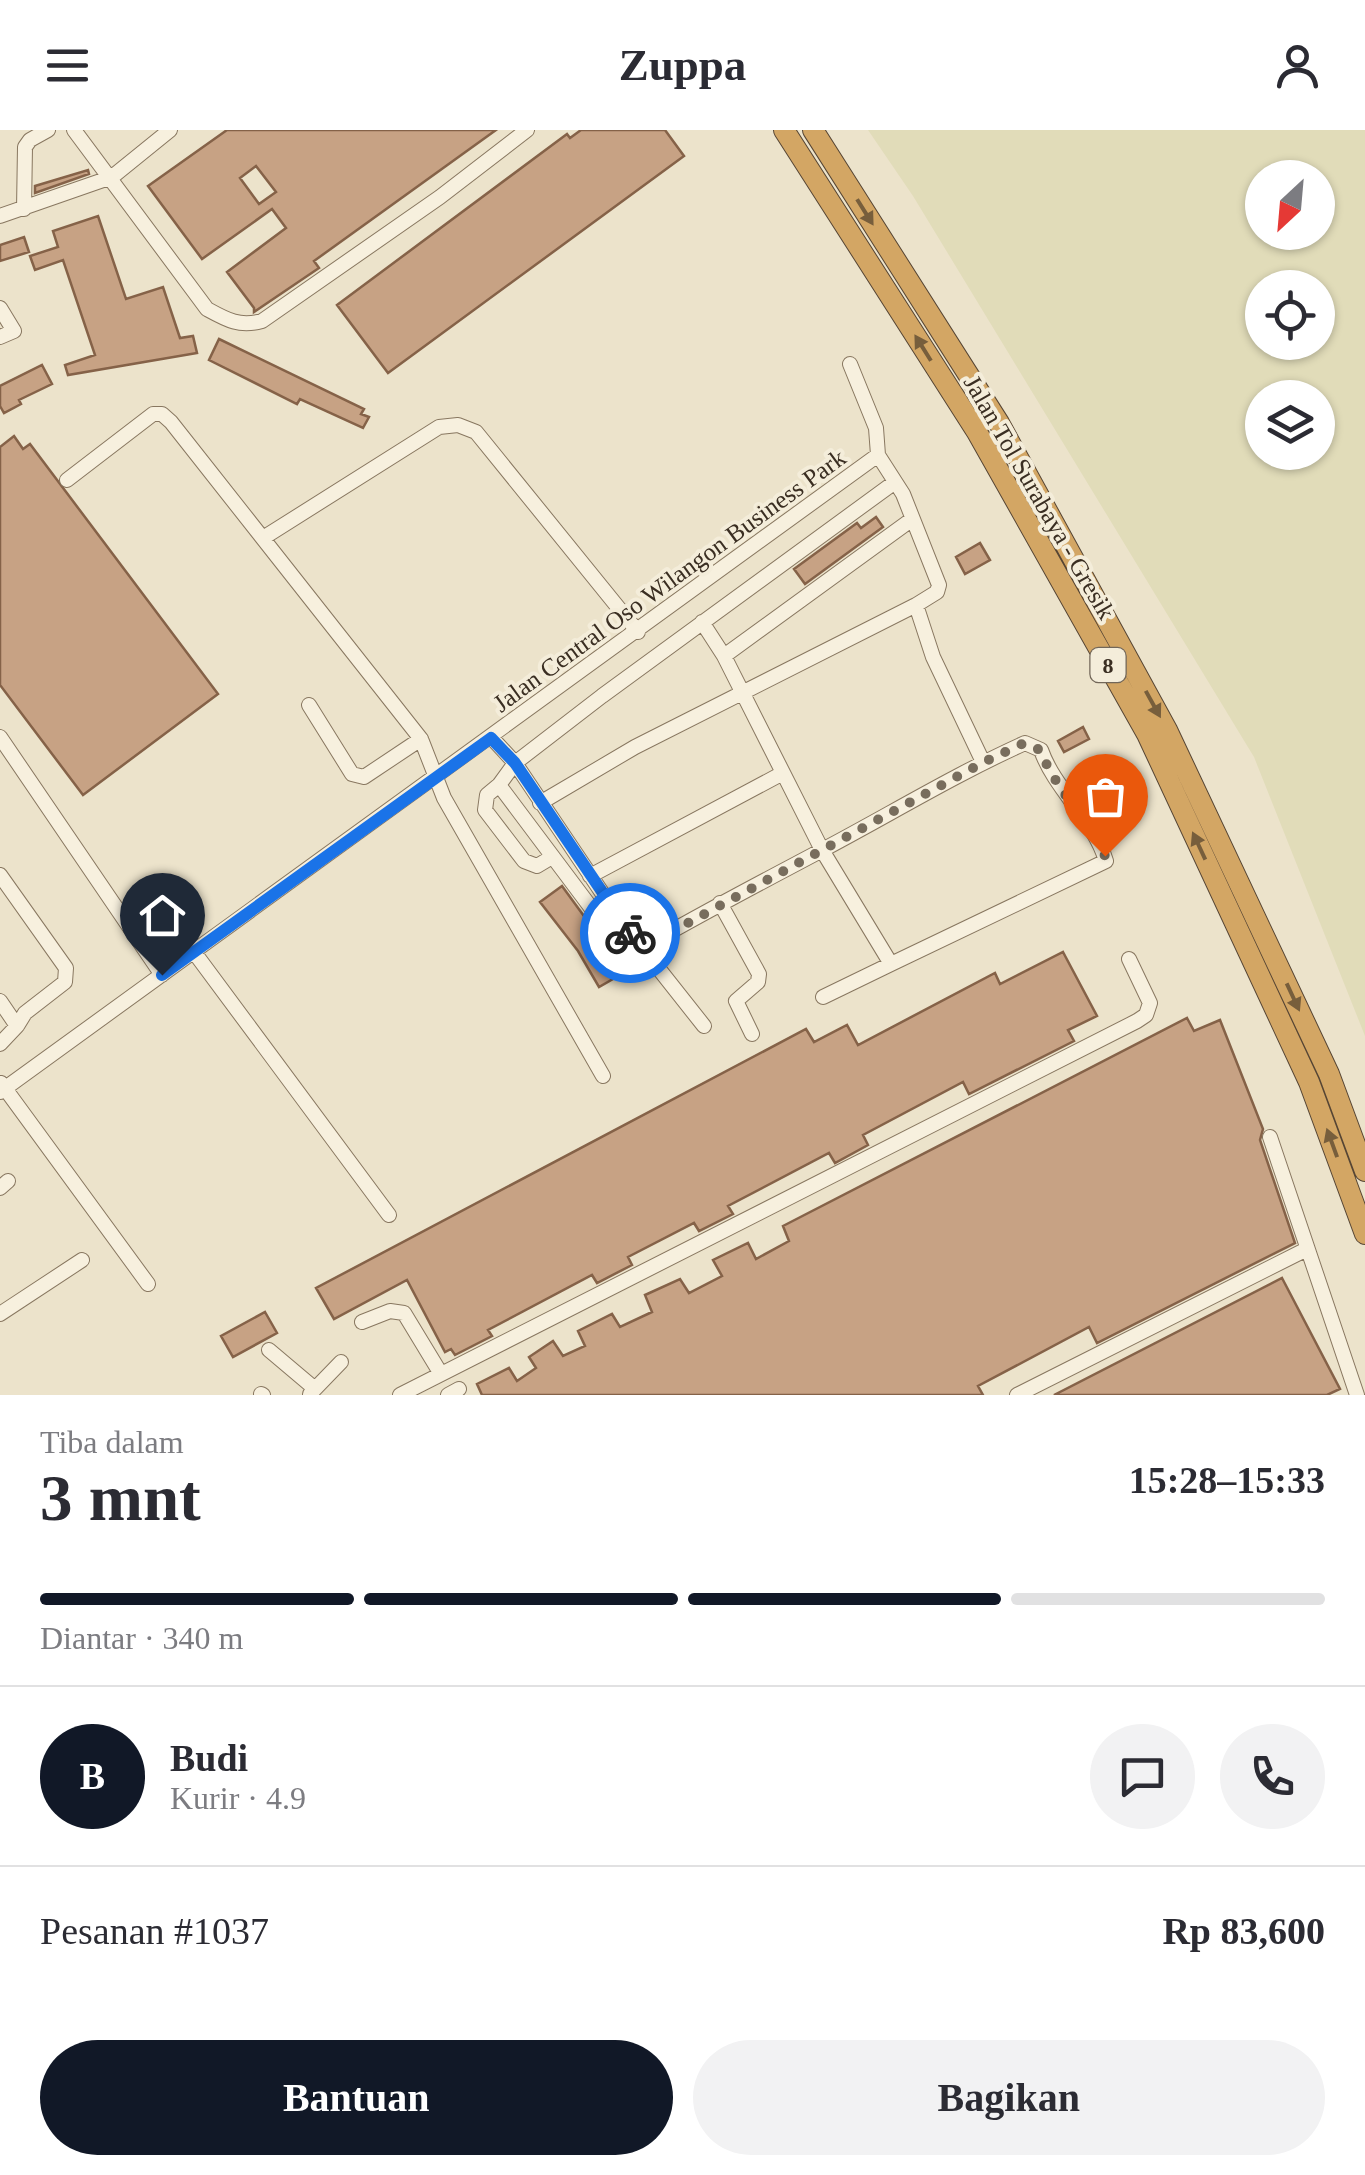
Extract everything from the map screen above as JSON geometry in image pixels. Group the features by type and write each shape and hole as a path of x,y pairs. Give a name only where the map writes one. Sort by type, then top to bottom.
{"highway":[{"name":"Jalan Tol Surabaya - Gresik","path":"784,130 976,432 1147,734 1309,1082 1365,1234"},
{"name":"Jalan Tol Surabaya - Gresik","path":"813,130 998,423 1167,730 1329,1074 1365,1171"}],"lane":[{"path":"24,210 24,147 48,130"},
{"path":"74,130 207,309 231,322 247,325 278,310 527,130"},
{"path":"0,216 112,177 170,130"},
{"path":"0,308 14,331 0,336"},
{"path":"540,803 635,748 936,592 939,584 903,494 878,455 876,428 850,364"},
{"path":"68,480 153,414 162,414 421,739 434,778 603,1076"},
{"path":"263,538 440,427 458,425 476,432 638,632"},
{"name":"Jalan Central Oso Wilangon Business Park","path":"2,1087 638,632 878,455"},
{"path":"552,856 537,866 524,861 485,810 487,796 515,763 895,482"},
{"path":"724,656 912,520"},
{"path":"916,605 933,658 984,762"},
{"path":"702,622 724,656 822,850 891,964"},
{"path":"309,705 352,774 364,777 421,739"},
{"path":"0,737 162,975"},
{"path":"491,738 515,763 621,921 704,1026"},
{"path":"642,948 984,762 1024,743 1040,750 1046,766 1071,799 1106,861 823,997"},
{"path":"590,876 783,772"},
{"path":"499,785 601,921 609,926 621,921"},
{"path":"0,875 68,976 25,1013 0,1044"},
{"path":"720,903 759,974 758,982 736,1001 752,1034"},
{"path":"194,952 389,1214"},
{"path":"400,1395 1137,1021 1146,1014 1150,1003 1130,959"},
{"path":"0,1001 17,1026"},
{"path":"2,1087 148,1284"},
{"path":"1270,1137 1357,1395"},
{"path":"1017,1395 1307,1250"},
{"path":"0,1314 82,1260"},
{"path":"362,1322 390,1312 407,1315 441,1374"},
{"path":"269,1350 312,1391 341,1362"}],"shaded area":[{"path":"868,130 1365,130 1365,1036 1254,757 913,196"}],"building":[{"path":"227,130 496,130 314,261 319,268 254,312 227,272 286,228 272,209 202,259 148,186","holes":["256,166 276,192 259,204 240,178"]},
{"path":"581,130 665,130 684,156 388,373 337,305 567,134 570,138"},
{"path":"88,170 89,174 35,193 35,186"},
{"path":"98,216 126,299 163,287 180,338 193,336 197,353 68,375 65,365 95,355 63,260 35,270 30,256 58,247 53,231"},
{"path":"24,237 29,252 0,261 0,245"},
{"path":"219,339 364,409 361,414 369,417 363,428 300,399 297,404 209,360"},
{"path":"42,365 52,384 19,400 21,404 4,413 0,386"},
{"path":"14,436 23,449 30,444 218,694 83,795 0,685 0,447"},
{"path":"876,517 883,527 805,584 794,569 857,523 861,528"},
{"path":"980,543 990,560 965,574 956,557"},
{"path":"1083,727 1089,739 1064,752 1058,741"},
{"path":"1120,795 1130,813 1103,827 1094,808"},
{"path":"562,886 592,927 603,935 625,972 599,987 578,951 540,902"},
{"path":"1063,952 1097,1016 1068,1030 1074,1041 969,1094 963,1082 863,1135 868,1145 835,1163 829,1153 728,1206 733,1214 699,1231 694,1223 628,1257 632,1265 597,1283 592,1275 488,1330 492,1336 455,1355 451,1349 445,1352 407,1280 334,1319 316,1288 806,1029 814,1042 847,1025 858,1045 995,973 1000,984"},
{"path":"1187,1018 1194,1031 1220,1020 1263,1129 1260,1140 1295,1243 1097,1343 1089,1327 978,1386 983,1395 482,1395 477,1384 509,1368 517,1381 536,1368 529,1357 553,1341 563,1356 585,1346 578,1331 612,1314 620,1327 652,1312 645,1295 680,1279 689,1293 722,1276 713,1260 748,1243 756,1259 789,1241 783,1226"},
{"path":"1282,1278 1340,1389 1327,1395 1054,1395"},
{"path":"265,1312 277,1333 233,1357 221,1336"}],"way so far":[{"path":"630,933 642,948 1024,743 1040,750 1046,766 1105,856"}],"route":[{"path":"162,975 491,738 515,763 630,933"}]}
